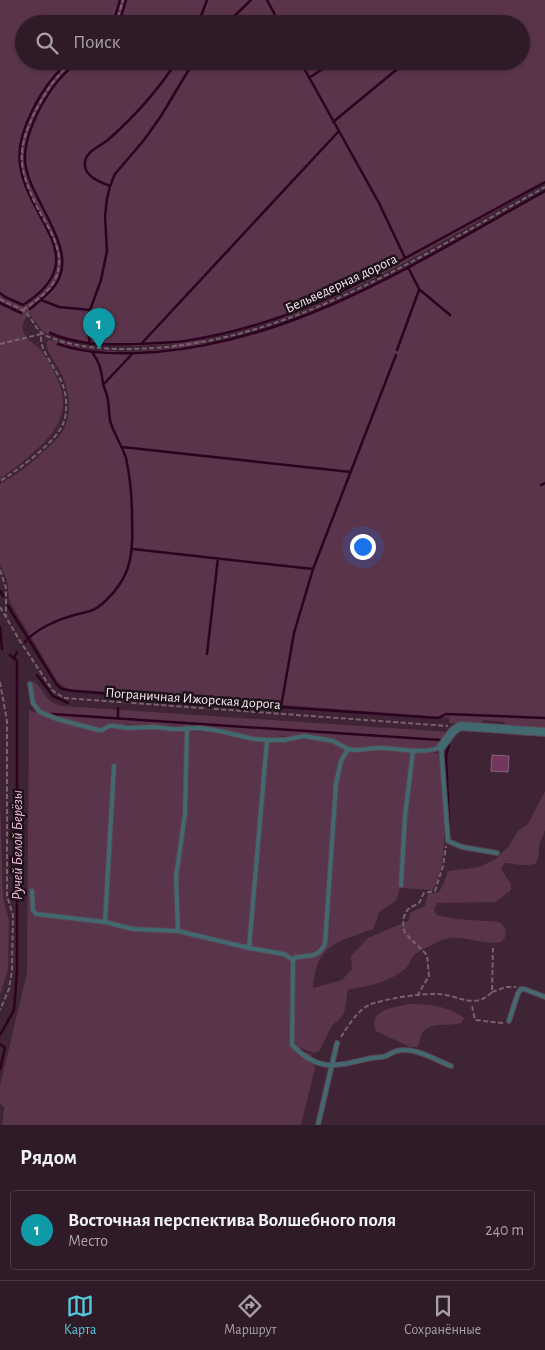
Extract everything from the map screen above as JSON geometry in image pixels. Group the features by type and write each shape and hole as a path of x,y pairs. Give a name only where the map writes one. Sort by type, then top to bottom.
{"street":[{"path":"441,747 453,731 460,726 545,732"}],"lane":[{"path":"30,684 33,703 36,709 61,721 102,730 109,726 187,728 220,731 253,739 268,740 284,740 304,736 334,741 348,749 354,750 378,748 413,751 441,747 446,838 451,844 498,853"},
{"path":"178,931 176,877 185,814 187,728"},
{"path":"249,948 268,740"},
{"path":"293,960 296,957 315,955 321,952 325,944 336,784 341,761 348,749"},
{"path":"401,885 405,816 413,751"},
{"path":"105,922 114,766"},
{"path":"32,891 33,910 36,914 105,922 133,929 178,931 249,948 284,954 293,960"},
{"path":"293,960 292,1046 302,1056 320,1064 332,1066 387,1056 394,1050 404,1050 417,1052 451,1066"},
{"path":"510,1020 520,989 545,997"},
{"path":"318,1125 337,1043"}],"path":[{"path":"119,15 123,0"},
{"path":"23,310 50,287 56,278 59,260 56,242 37,206 25,177 22,162 24,142 31,121 44,96 63,70"},
{"name":"Бельведерная дорога","path":"41,334 81,346 136,349 181,346 251,331 316,308 357,290 545,186"},
{"path":"0,299 23,310 41,334 42,345 64,388 66,402 64,420 59,431 42,449 0,481"},
{"path":"0,344 41,334"},
{"path":"0,570 6,588 6,618"},
{"name":"Пограничная Ижорская дорога","path":"0,607 23,646 54,691 64,698 433,724"},
{"path":"0,682 7,721 7,896 13,915 12,970 8,989 0,1010"},
{"path":"417,996 429,976 427,955 406,933 404,917 410,908 419,903 424,893 436,891 443,866 446,838"},
{"path":"492,992 493,948"},
{"path":"337,1043 357,1015 369,1006 417,996 438,994 476,1002 486,998 492,992 513,986 520,989"},
{"path":"472,1006 473,1017 478,1022 504,1024 510,1020"}],"shaded area":[{"path":"0,0 545,0 545,183 432,247 345,293 274,321 202,340 201,344 226,341 267,328 339,300 443,247 545,190 545,730 508,727 504,722 483,720 480,725 449,723 450,718 443,717 71,689 58,682 9,599 7,580 0,565 0,484 28,465 53,443 62,432 68,417 68,392 59,369 49,353 47,342 49,340 85,349 123,352 168,349 174,344 135,346 81,343 43,332 29,313 24,321 24,334 38,347 52,367 62,392 63,404 61,415 48,438 10,472 0,478"},
{"path":"33,681 48,699 63,706 449,732 438,746 408,749 378,746 351,748 334,739 304,734 268,738 253,737 199,726 109,724 102,728 66,720 41,709 35,699"},
{"path":"29,710 59,721 103,732 113,728 205,732 225,734 243,740 266,743 312,739 337,745 350,752 382,750 411,753 432,752 438,754 444,804 444,845 438,879 432,890 400,888 396,901 380,911 373,929 339,942 324,953 315,973 313,988 342,980 352,969 351,956 368,938 408,921 411,912 425,906 428,894 439,892 448,871 480,867 495,859 509,846 518,831 528,824 545,791 545,830 540,842 538,859 535,864 531,865 504,863 501,869 511,884 511,890 496,902 437,903 434,909 436,915 457,919 499,922 506,931 502,942 488,943 459,938 445,939 416,954 407,967 393,977 371,985 348,989 344,1014 331,1027 320,1050 314,1053 301,1048 301,1051 311,1054 315,1068 301,1125 2,1125 4,1107 0,1103 0,1086 27,973"},
{"path":"0,798 3,898 9,920 8,969 0,995"},
{"path":"408,1004 445,1008 464,1018 461,1023 436,1025 427,1029 422,1034 418,1047 410,1047 376,1031 375,1018 379,1014 390,1008"}],"building":[{"path":"492,755 509,756 508,772 491,771"}],"waterway":[{"path":"116,15 120,0"},
{"path":"122,15 126,0"},
{"path":"201,15 207,0"},
{"path":"235,15 251,0"},
{"path":"267,0 275,15"},
{"path":"0,293 23,305 44,288 54,272 56,255 52,239 25,185 19,157 21,143 30,115 44,89 60,70"},
{"path":"30,309 53,288 61,274 62,258 59,242 28,176 25,161 27,141 36,116 51,89 68,70"},
{"path":"110,186 89,175 85,167 86,158 137,112 171,70"},
{"path":"90,344 88,332 89,313 101,280 107,251 105,216 110,186 115,174 144,140 161,116 189,70"},
{"path":"305,70 379,203 405,258"},
{"path":"309,78 321,70"},
{"path":"333,122 396,70"},
{"path":"142,343 338,132"},
{"path":"367,279 545,182"},
{"path":"58,344 94,352 156,352 209,344 260,331 310,314 406,269 545,191"},
{"path":"408,267 419,289 450,315"},
{"path":"50,333 71,340 103,344 185,341 253,326 321,301 362,281"},
{"path":"397,350 419,290"},
{"path":"41,300 59,307 90,310"},
{"path":"0,303 21,313"},
{"path":"25,642 34,633 52,623 98,607 120,584 129,564 132,529 131,494 126,458 111,425 108,399 100,367 92,352"},
{"path":"103,385 133,353"},
{"path":"8,606 57,685 62,689 281,707 294,633 313,569 396,355"},
{"path":"122,447 351,472"},
{"path":"541,485 545,483"},
{"path":"133,549 313,569"},
{"path":"207,654 218,558"},
{"path":"0,591 3,596"},
{"name":"Ручей Белой Берёзы","path":"0,627 2,649"},
{"name":"Ручей Белой Берёзы","path":"14,658 17,652"},
{"name":"Ручей Белой Берёзы","path":"0,1035 14,1010 17,972 17,661 10,655"},
{"path":"37,675 53,696 68,703"},
{"path":"281,707 438,718 446,714 545,718"},
{"path":"118,708 118,718"},
{"path":"52,714 441,740"},
{"path":"449,745 446,755 449,826"},
{"name":"Ручей Белой Берёзы","path":"0,1044 5,1048 0,1069"}],"place":[{"name":"Восточная перспектива Волшебного поля","path":"99,349"}]}
